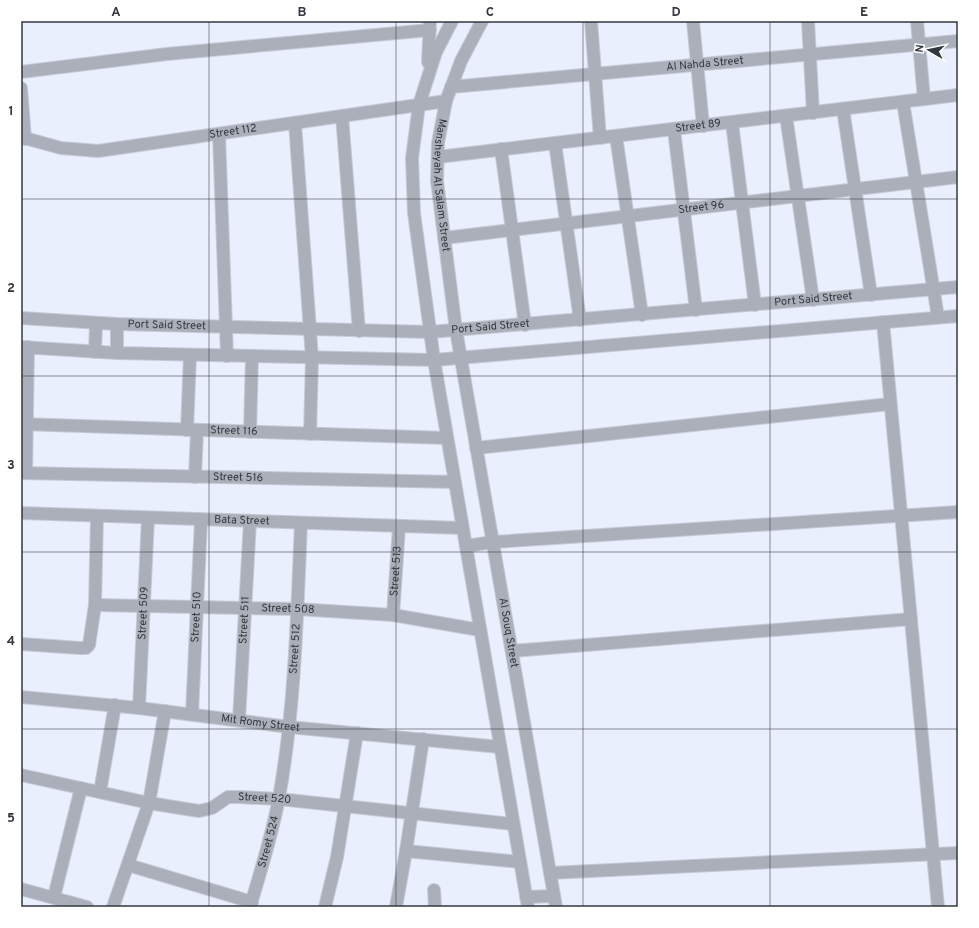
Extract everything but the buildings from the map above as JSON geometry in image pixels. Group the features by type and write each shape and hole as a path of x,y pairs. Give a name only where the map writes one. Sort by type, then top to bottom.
{"street":[{"path":"452,21 436,52 419,105 412,158 414,213 434,360 527,902 555,902"},
{"name":"Mansheyah Al Salam Street","path":"461,358 437,182 438,143 446,101 460,61 482,21"},
{"path":"590,21 600,138"},
{"path":"693,21 703,126"},
{"path":"808,21 813,113"},
{"path":"917,21 924,99"},
{"path":"21,72 175,53 430,26 428,78"},
{"name":"Al Nahda Street","path":"451,87 958,41"},
{"path":"21,88 23,138"},
{"name":"Street 89","path":"438,157 924,99 957,99"},
{"name":"Street 112","path":"23,138 61,148 98,151 219,135 446,101"},
{"path":"903,102 938,317"},
{"path":"844,109 870,295"},
{"path":"342,116 359,330"},
{"path":"786,116 813,300"},
{"path":"295,123 312,358 310,434"},
{"path":"732,123 755,305"},
{"path":"674,130 696,310"},
{"path":"219,135 227,356"},
{"path":"616,136 642,315"},
{"path":"556,143 580,320"},
{"path":"501,149 525,325"},
{"name":"Street 96","path":"444,238 958,177"},
{"name":"Port Said Street","path":"21,318 117,324 430,332 958,287"},
{"path":"23,473 25,347 117,353 434,360 958,316"},
{"path":"883,322 938,907"},
{"path":"95,352 96,323"},
{"path":"117,324 117,353"},
{"path":"190,355 195,477"},
{"path":"250,432 252,357"},
{"name":"Al Souq Street","path":"461,358 555,902"},
{"path":"476,448 890,404"},
{"name":"Street 116","path":"24,424 447,438"},
{"name":"Street 516","path":"23,473 455,482"},
{"path":"466,546 493,542 958,512"},
{"name":"Bata Street","path":"21,513 462,528"},
{"path":"21,644 86,648 90,642 95,605 97,516"},
{"name":"Street 509","path":"138,708 148,518"},
{"name":"Street 510","path":"192,714 201,520"},
{"name":"Street 511","path":"239,720 250,521"},
{"name":"Street 512","path":"290,727 301,523"},
{"name":"Street 513","path":"393,615 399,527"},
{"name":"Street 508","path":"95,605 297,609 393,615 480,630"},
{"path":"512,651 911,618"},
{"name":"Mit Romy Street","path":"21,697 114,705 290,727 500,747"},
{"path":"100,792 114,705"},
{"path":"113,907 149,803 165,711"},
{"name":"Street 524","path":"251,905 279,799 290,727"},
{"path":"325,907 337,857 357,733"},
{"path":"396,907 423,739"},
{"name":"Street 520","path":"21,775 149,803 200,811 212,808 228,797 279,799 513,824"},
{"path":"54,897 81,788"},
{"path":"406,851 520,862"},
{"path":"550,873 958,853"},
{"path":"128,865 251,905"},
{"path":"21,890 54,897 87,907"},
{"path":"434,890 435,907"}]}
